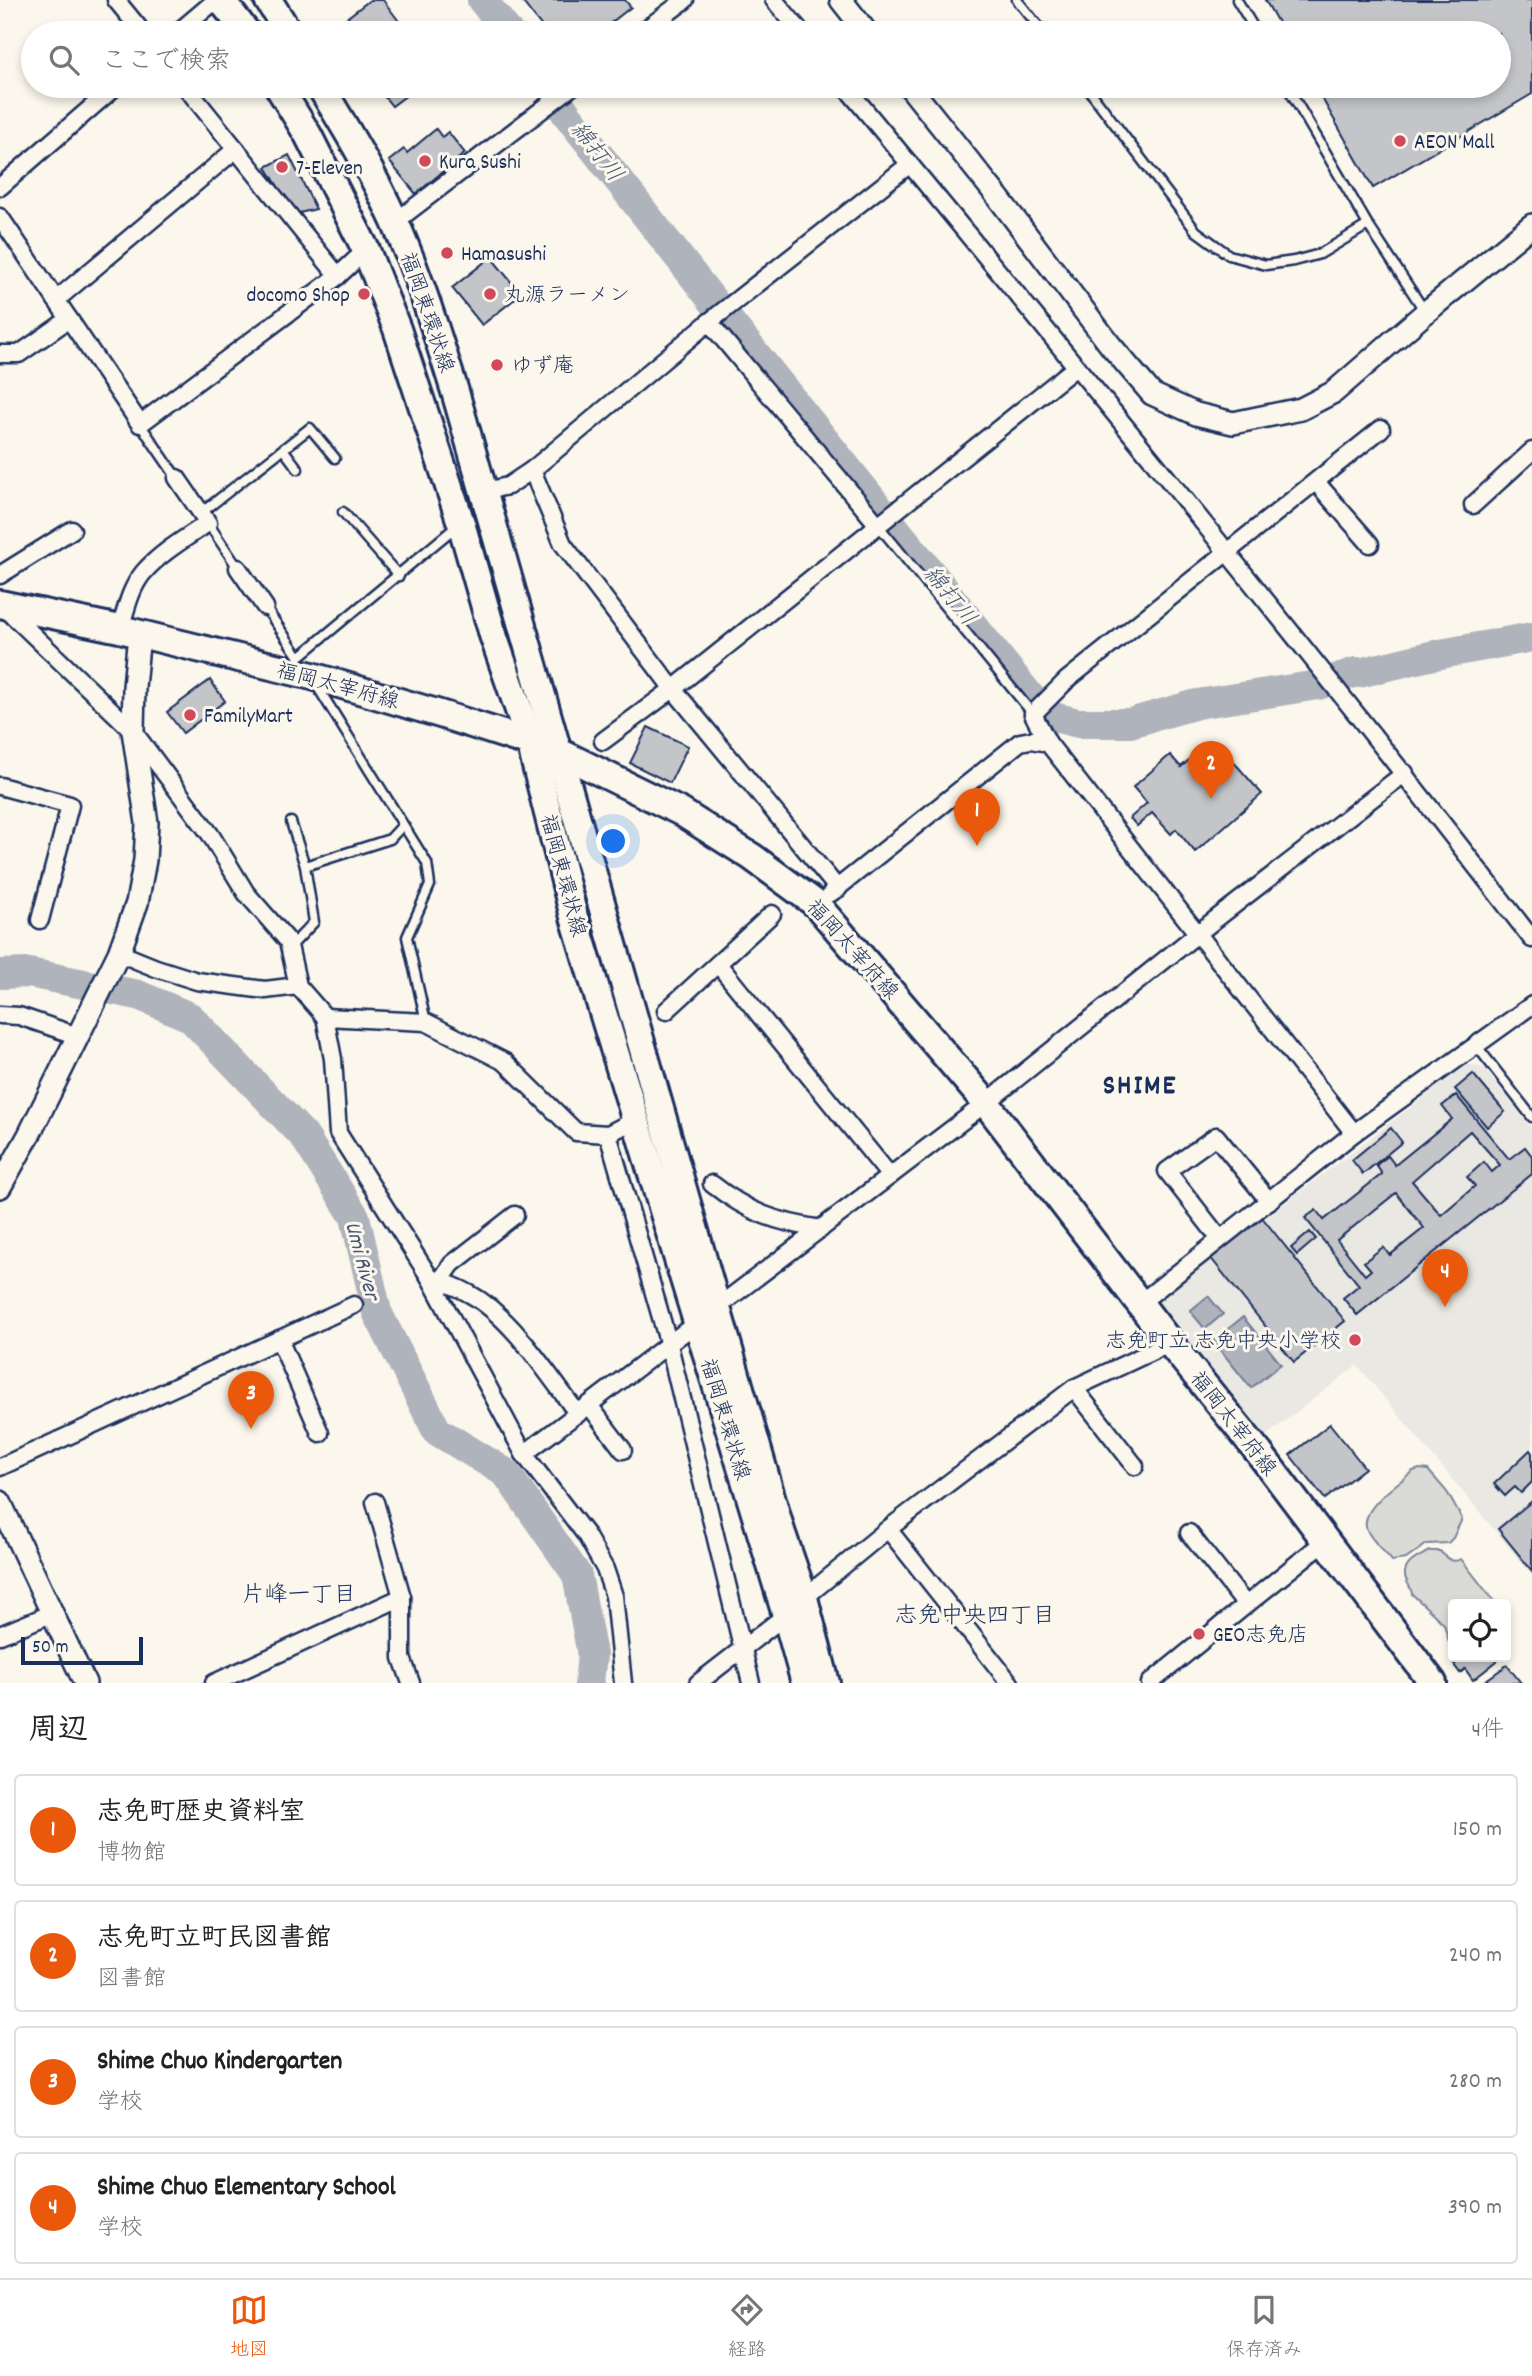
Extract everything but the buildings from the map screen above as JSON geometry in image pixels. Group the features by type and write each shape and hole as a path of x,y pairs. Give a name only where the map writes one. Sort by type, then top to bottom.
{"main road":[{"path":"218,0 236,21"},
{"path":"268,0 281,21"},
{"name":"福岡東環状線","path":"285,98 366,250 397,329 461,523 493,635 530,742 572,910 637,1119 707,1315"},
{"name":"福岡東環状線","path":"327,98 395,222 428,309 485,491 516,609 559,752 707,1315 795,1607 826,1683"},
{"name":"福岡太宰府線","path":"1,604 305,667 559,752 681,812 752,858 827,896 1171,1343 1260,1454 1433,1683"},
{"name":"福岡東環状線","path":"795,1607 805,1683"}],"street":[{"path":"116,0 133,21"},
{"path":"192,21 218,0"},
{"path":"657,21 685,0"},
{"path":"774,0 792,21"},
{"path":"841,0 858,21"},
{"path":"0,187 103,98"},
{"path":"195,98 338,276"},
{"path":"395,222 557,98"},
{"path":"855,98 1228,553 1405,773 1532,939"},
{"path":"919,98 1111,346 1152,394 1196,414 1233,423 1301,409 1334,392 1532,225"},
{"path":"56,300 236,149"},
{"path":"485,491 508,486 532,470 709,322 910,164"},
{"path":"0,217 140,424 338,276 366,250"},
{"path":"0,354 19,354 69,318"},
{"path":"709,322 878,525"},
{"path":"603,741 673,689 1076,367"},
{"path":"1354,1133 1048,743 1033,714 1067,680 1381,429"},
{"path":"1473,505 1532,451"},
{"path":"532,470 563,544 827,896 1020,742 1031,740 1048,743"},
{"path":"0,1187 117,956 137,902 145,860 147,823 133,731 134,687 129,600 142,575 204,518 177,478"},
{"path":"1316,482 1370,544"},
{"path":"0,575 72,530"},
{"path":"238,568 265,607"},
{"path":"1,604 133,731 210,834 246,892 288,941 298,986 326,1017 333,1059 338,1133 435,1279 524,1454 586,1535 605,1569 614,1596 623,1683"},
{"path":"524,1454 986,1103 1405,773"},
{"path":"0,786 70,805 40,920"},
{"path":"666,1011 772,914"},
{"path":"117,956 197,981 265,990 298,986"},
{"path":"718,964 890,1176"},
{"path":"1140,1303 1354,1133 1532,1005"},
{"path":"0,1014 80,1030"},
{"path":"326,1017 426,1022 505,1062 576,1132 608,1134 637,1119"},
{"path":"608,1134 668,1345 751,1683"},
{"path":"1220,1239 1167,1171 1216,1136 1269,1201"},
{"path":"712,1184 757,1213 786,1223 821,1229"},
{"path":"435,1279 514,1215"},
{"path":"435,1279 473,1295 499,1317 623,1450"},
{"path":"0,1467 354,1305"},
{"path":"279,1339 320,1433"},
{"path":"698,1683 744,1649 888,1529 1074,1388 1171,1343"},
{"path":"1074,1388 1135,1466"},
{"path":"0,1502 85,1683"},
{"path":"375,1502 402,1597 402,1658 411,1683"},
{"path":"888,1529 1010,1683"},
{"path":"1189,1533 1246,1605"},
{"path":"1150,1683 1325,1541"},
{"path":"214,1683 402,1597"},
{"path":"0,1635 53,1613"}],"lane":[{"path":"1017,0 1034,21"},
{"path":"1237,0 1249,21"},
{"path":"1095,98 1196,231 1229,255 1266,265 1294,261 1320,254 1368,225"},
{"path":"1294,98 1368,225 1425,313"},
{"path":"140,424 177,478"},
{"path":"238,568 204,518 310,428 335,458"},
{"path":"283,449 298,469"},
{"path":"343,512 399,576"},
{"path":"305,667 399,576 461,523"},
{"path":"878,525 1033,714"},
{"path":"265,607 427,863 430,885 407,937 426,1022"},
{"path":"289,945 314,922 306,866 291,822"},
{"path":"306,866 390,839 403,825"},
{"path":"1476,1045 1532,1117"}],"shaded area":[{"name":"志免町立 志免中央小学校","path":"1467,1064 1484,1068 1532,1129 1532,1575 1357,1365 1262,1439 1157,1316 1161,1298"},
{"path":"1208,1296 1223,1314 1205,1329 1190,1311"},
{"path":"1243,1317 1281,1364 1251,1388 1213,1341"},
{"path":"1428,1470 1447,1492 1462,1519 1448,1543 1427,1544 1406,1559 1392,1561 1369,1534 1366,1522 1368,1514 1381,1497 1413,1471"},
{"path":"1430,1551 1440,1551 1452,1561 1461,1559 1492,1599 1448,1599 1448,1638 1444,1624 1412,1594 1405,1576 1409,1564"}],"waterway":[{"name":"綿打川","path":"482,0 499,21"},
{"name":"綿打川","path":"556,98 713,301 1031,698 1050,716 1078,723 1130,723 1197,704 1318,685 1356,672 1532,637"},
{"name":"Umi River","path":"0,974 29,973 138,995 190,1017 304,1136 355,1217 377,1312 437,1431 506,1473 577,1575 592,1655 589,1683"}],"place":[{"name":"AEON Mall","path":"1400,141"},
{"name":"Kura Sushi","path":"425,161"},
{"name":"7-Eleven","path":"282,167"},
{"name":"Hamasushi","path":"447,253"},
{"name":"docomo Shop","path":"364,294"},
{"name":"丸源ラーメン","path":"490,294"},
{"name":"ゆず庵","path":"497,365"},
{"name":"FamilyMart","path":"190,715"},
{"name":"志免町立町民図書館","path":"1211,799"},
{"name":"志免町歴史資料室","path":"977,846"},
{"name":"Shime Chuo Elementary School","path":"1445,1307"},
{"name":"志免町立 志免中央小学校","path":"1355,1340"},
{"name":"Shime Chuo Kindergarten","path":"251,1429"},
{"name":"GEO志免店","path":"1199,1634"}],"district":[{"name":"SHIME","path":"1140,1083"},
{"name":"片峰一丁目","path":"299,1593"},
{"name":"志免中央四丁目","path":"975,1614"}]}
